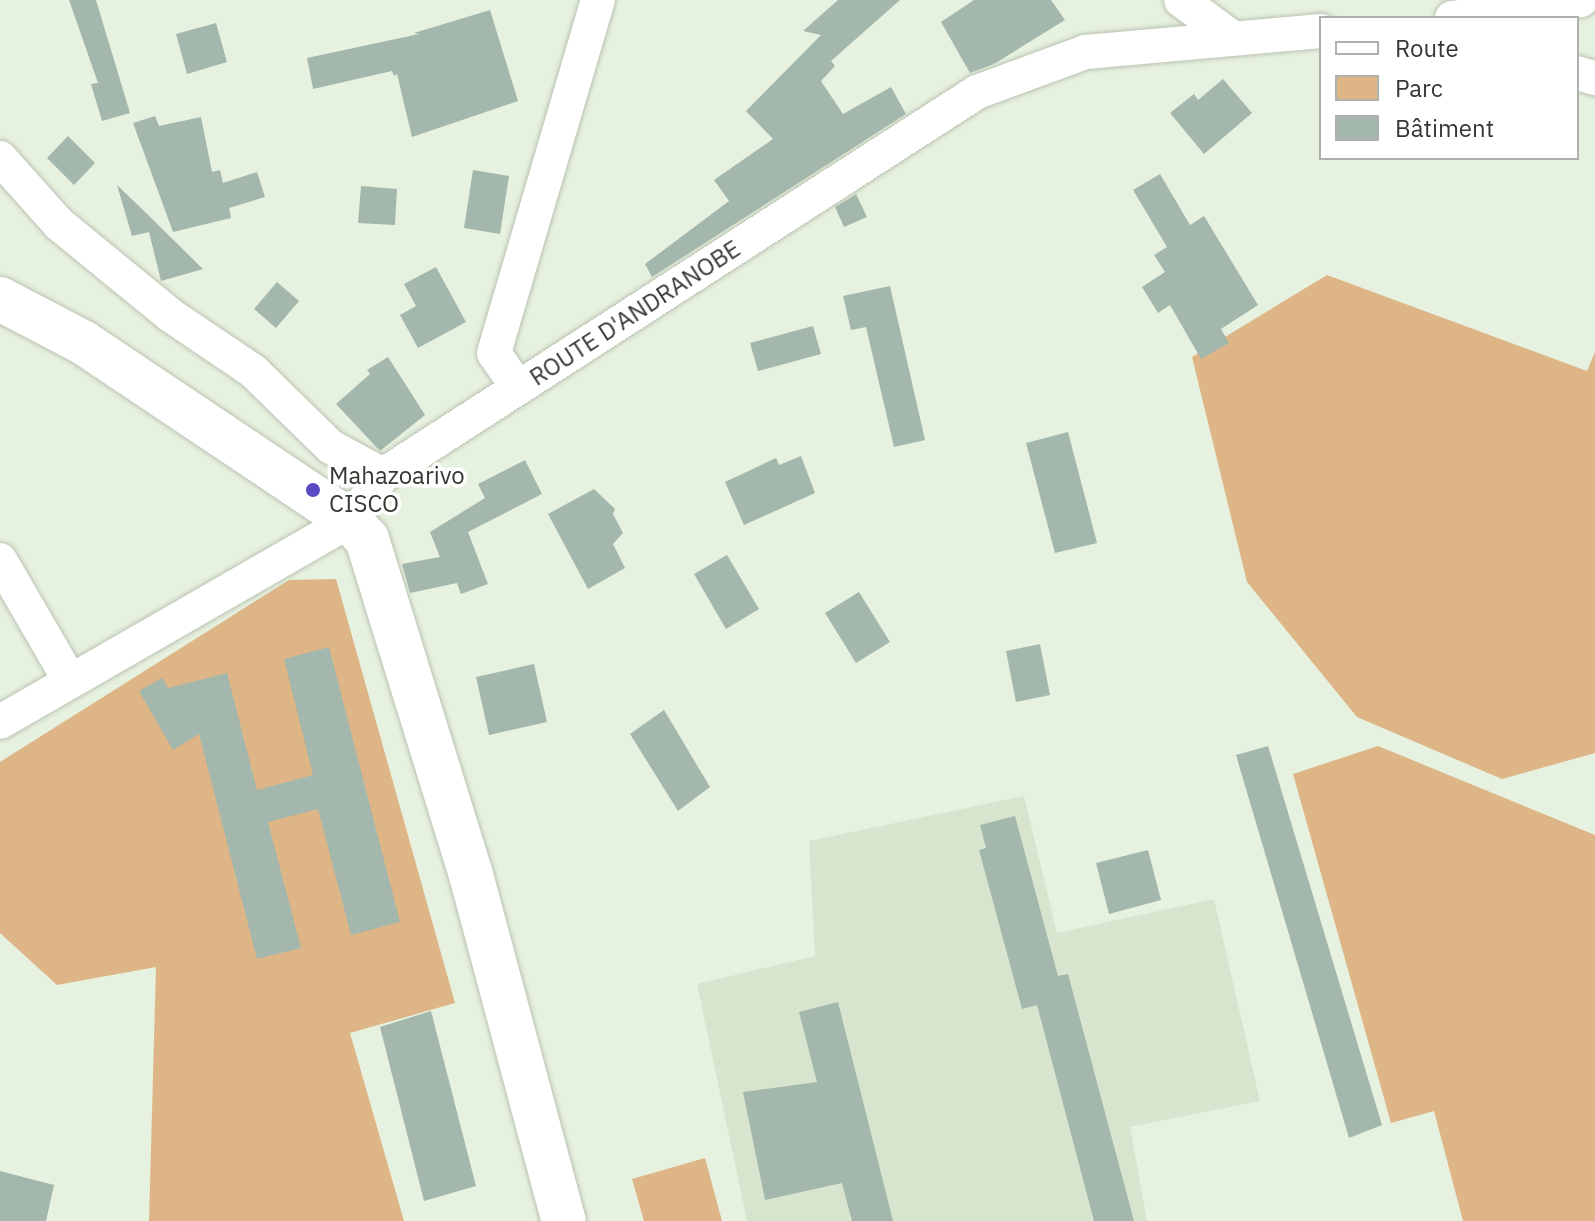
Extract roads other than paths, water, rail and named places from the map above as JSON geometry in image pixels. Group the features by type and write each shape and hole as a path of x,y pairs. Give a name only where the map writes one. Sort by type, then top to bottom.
{"main road":[{"path":"0,299 84,343 350,521 367,539 471,875 564,1221"}],"street":[{"path":"518,388 494,353 598,0"},
{"path":"1181,0 1230,36"},
{"path":"1466,16 1581,0"},
{"name":"ROUTE D'ANDRANOBE","path":"0,722 69,679 350,521 383,475 977,92 1086,52 1230,36 1319,31"},
{"path":"0,158 59,224 170,315 253,371 331,447 383,475"},
{"path":"0,560 69,679"}],"place":[{"name":"Mahazoarivo CISCO","path":"313,490"}]}
